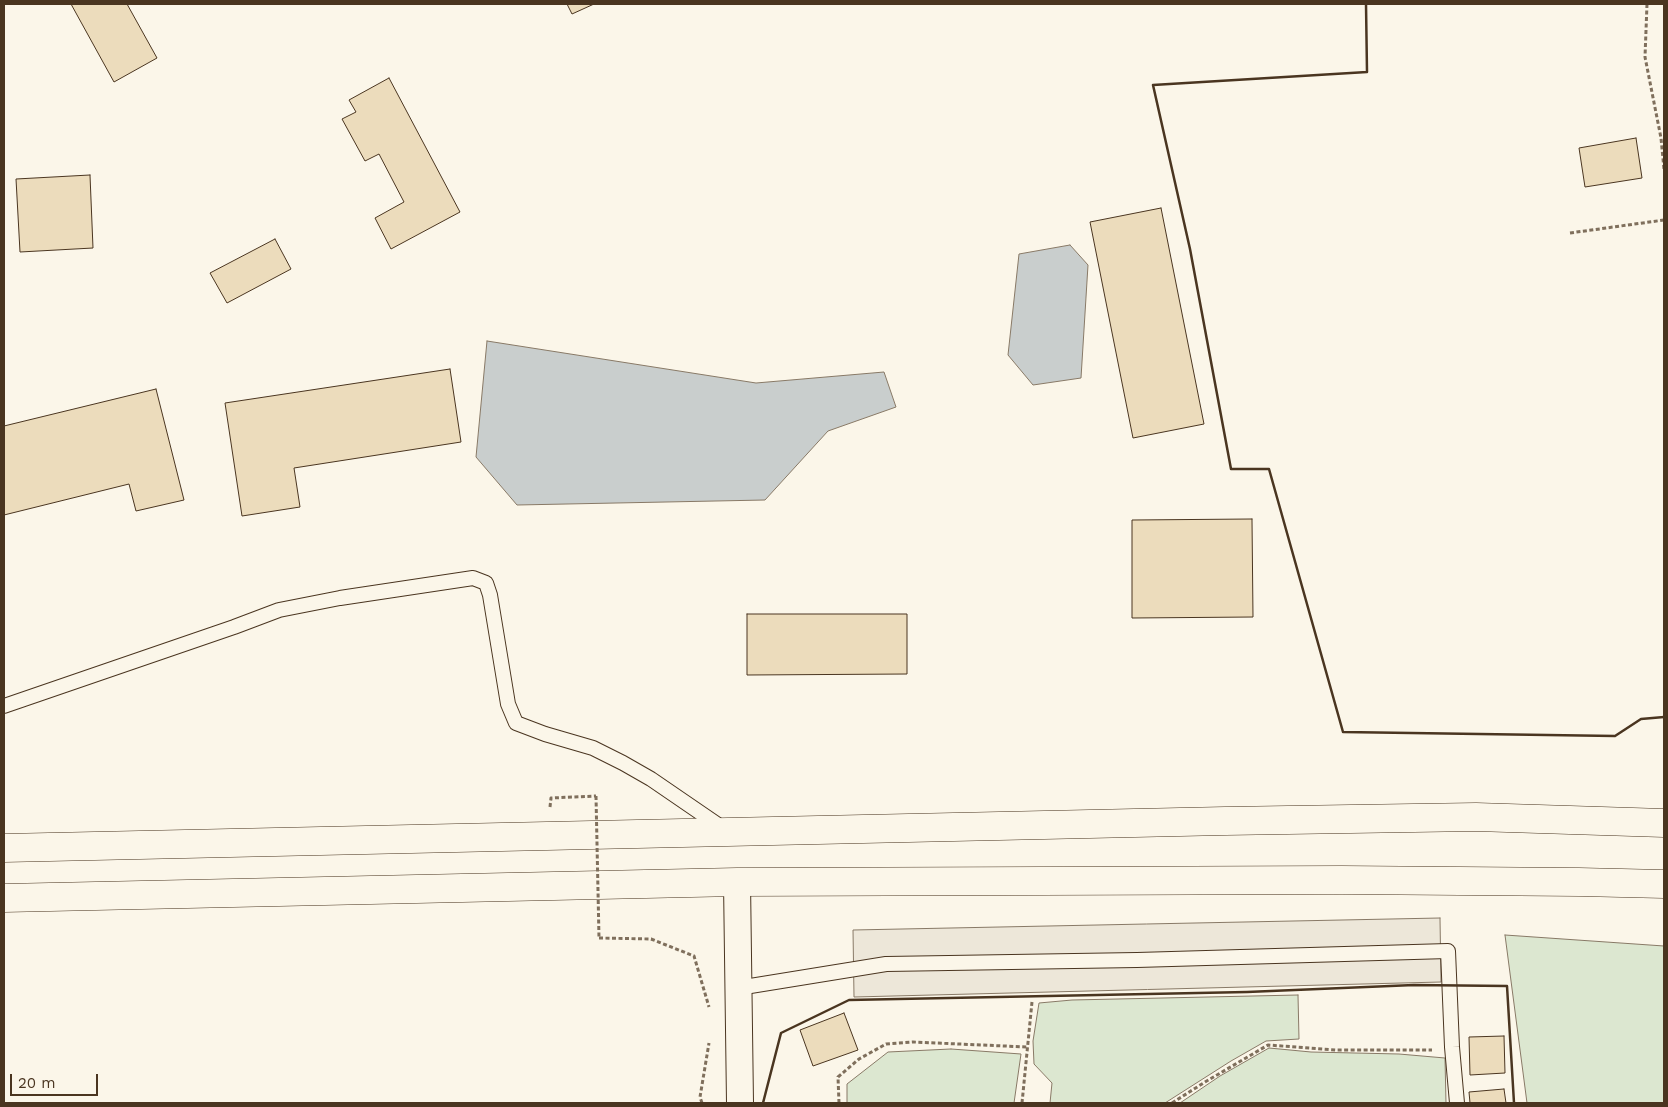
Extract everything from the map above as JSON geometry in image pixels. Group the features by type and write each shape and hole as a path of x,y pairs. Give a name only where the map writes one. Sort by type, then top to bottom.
{"main road":[{"path":"9,843 729,833 1476,818 1664,822"},
{"path":"4,898 737,882 1342,880 1664,884"}],"street":[{"path":"737,882 740,1103"}],"lane":[{"path":"4,706 234,628 279,610 340,598 473,578 486,583 490,595 508,704 516,723 545,734 593,748 623,763 651,779 729,833"},
{"path":"738,988 886,964 1137,960 1448,951 1452,1051 1457,1103"}],"path":[{"path":"1647,4 1645,57 1661,138 1664,169"},
{"path":"1570,233 1664,220"},
{"path":"550,798 596,796 599,938 651,939 694,956 710,1011"},
{"path":"1022,1103 1032,1002"},
{"path":"702,1103 700,1097 710,1039"},
{"path":"839,1103 838,1077 859,1060 886,1044 913,1042 1027,1047"},
{"path":"1172,1103 1268,1045 1336,1050 1452,1051"}],"green space":[{"path":"1505,935 1664,946 1664,1103 1527,1103"},
{"path":"1298,995 1299,1039 1266,1041 1165,1103 1050,1103 1052,1083 1034,1064 1033,1041 1039,1003 1072,1000"},
{"path":"1269,1048 1311,1052 1399,1054 1445,1058 1446,1103 1180,1103 1220,1076"},
{"path":"951,1049 1021,1054 1014,1103 847,1103 847,1084 888,1052"}],"shaded area":[{"path":"1070,245 1088,265 1081,378 1033,385 1008,355 1019,254"},
{"path":"487,341 756,383 884,372 896,407 828,431 765,500 517,505 476,457"},
{"path":"1440,918 1441,982 854,997 853,930"}],"building":[{"path":"71,4 127,4 157,58 114,82"},
{"path":"567,4 594,4 572,14"},
{"path":"389,78 460,212 391,249 375,218 404,202 379,154 365,161 342,119 356,112 349,100"},
{"path":"1636,138 1642,178 1585,187 1579,148"},
{"path":"90,175 93,248 20,252 16,179"},
{"path":"1161,208 1204,424 1133,438 1090,222"},
{"path":"275,239 291,269 227,303 210,273"},
{"path":"450,369 461,442 294,468 300,507 242,516 225,403"},
{"path":"156,389 184,500 136,511 129,484 4,515 4,426"},
{"path":"1252,519 1253,617 1132,618 1132,520"},
{"path":"747,614 907,614 907,674 747,675"},
{"path":"844,1013 858,1050 813,1066 800,1030"},
{"path":"1504,1036 1505,1073 1470,1075 1469,1037"},
{"path":"1504,1089 1506,1103 1470,1103 1469,1092"}],"wall":[{"path":"1366,4 1367,72 1153,85 1190,249 1231,469 1269,469 1343,732 1615,736 1641,719 1664,717"},
{"path":"763,1103 781,1033 849,1000 1247,992 1414,985 1507,986 1514,1103"}]}
